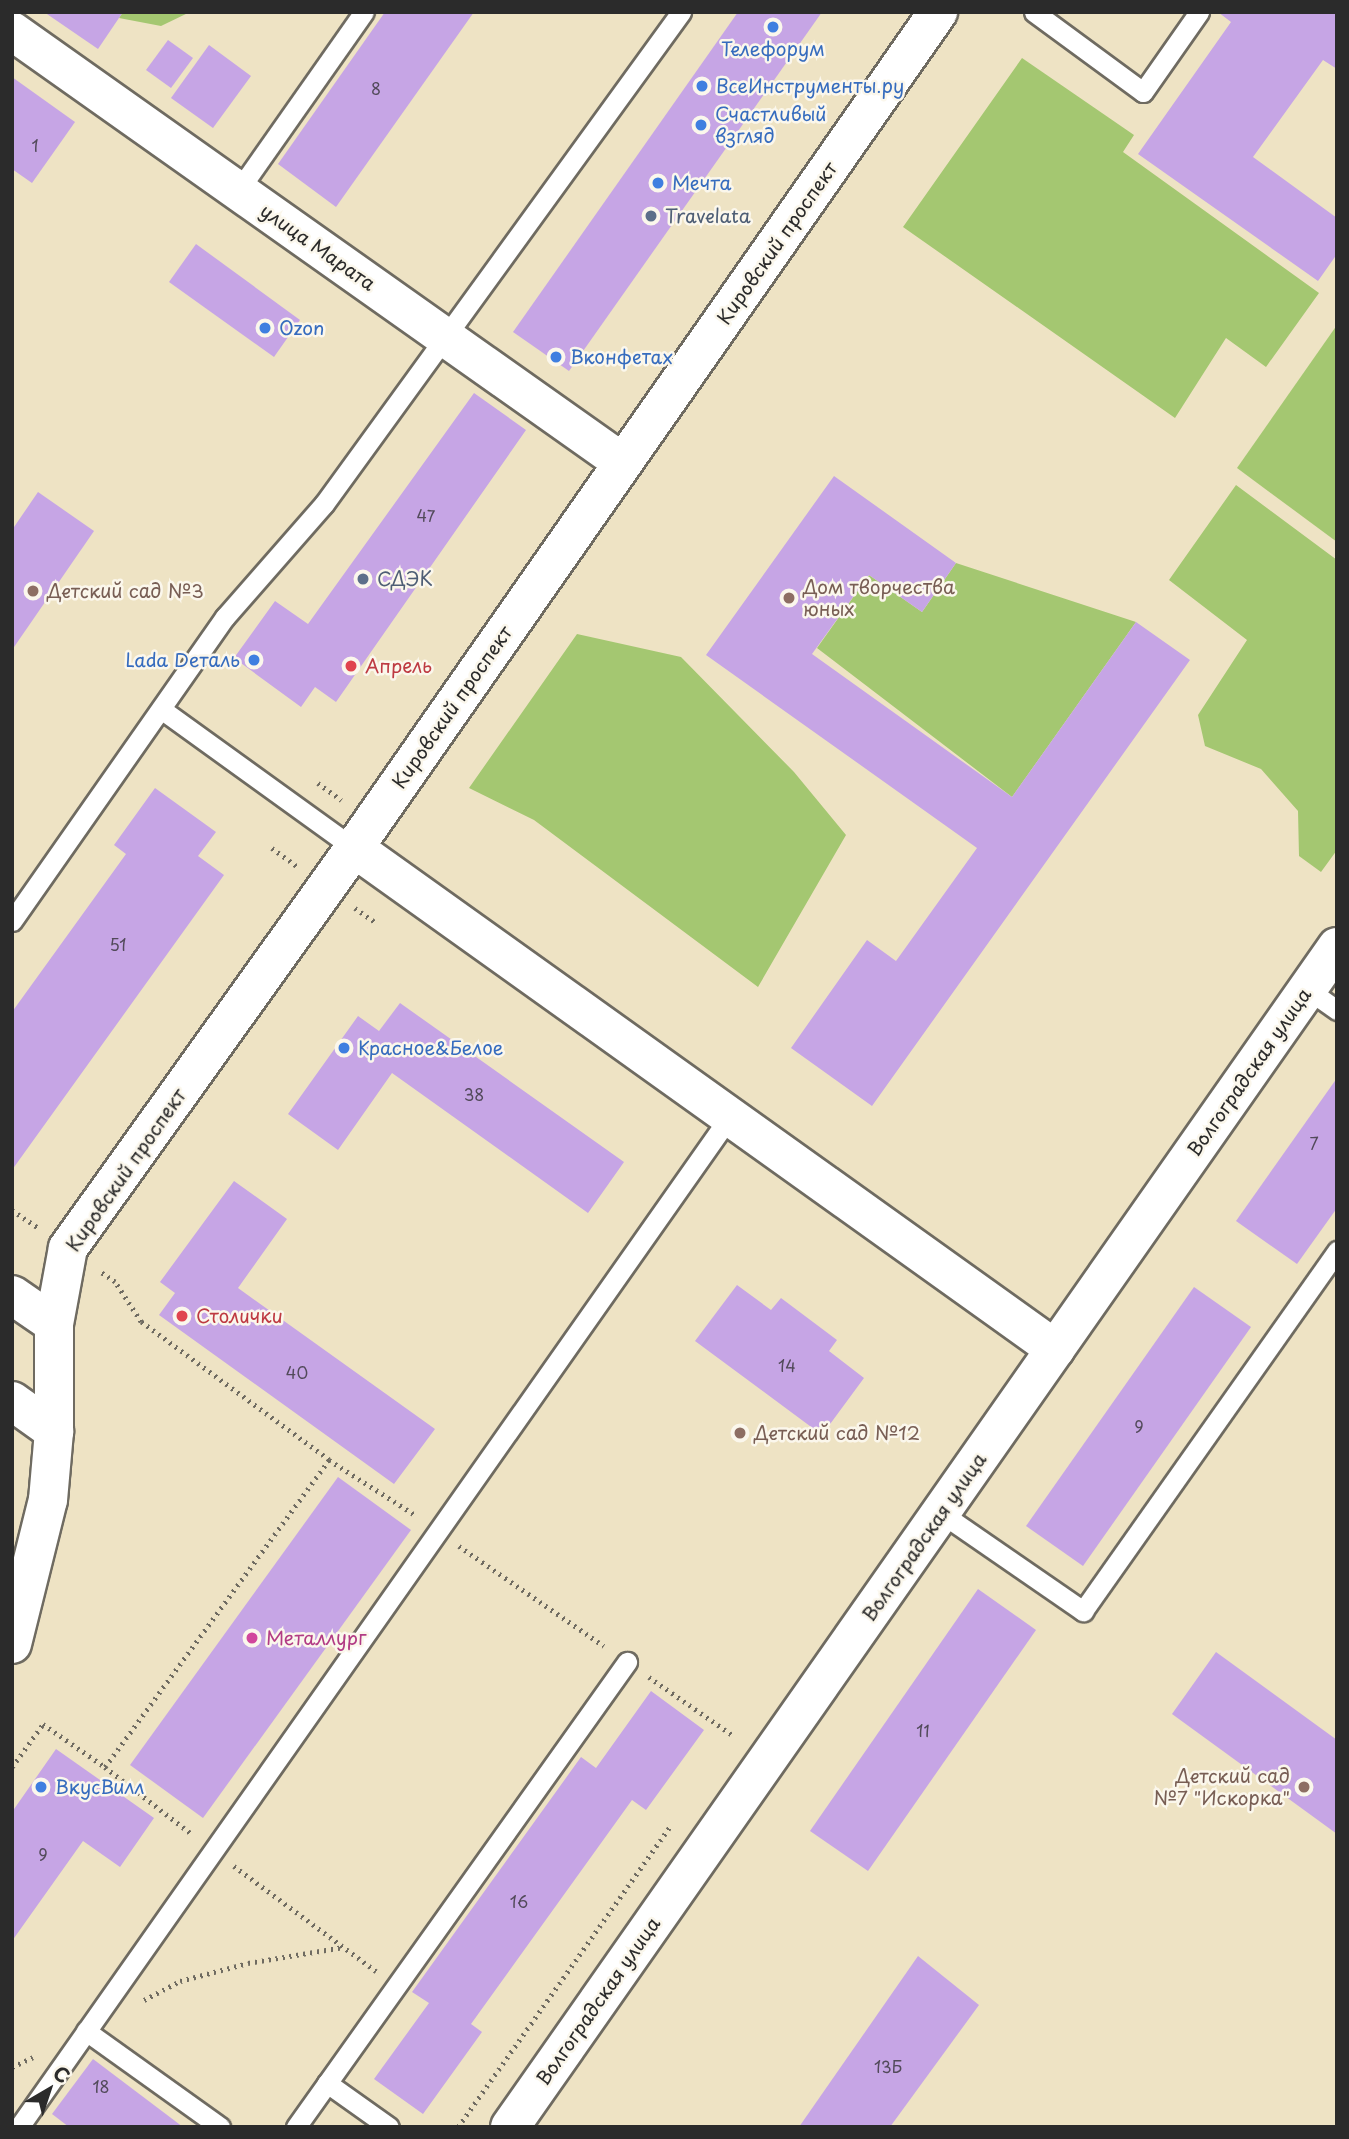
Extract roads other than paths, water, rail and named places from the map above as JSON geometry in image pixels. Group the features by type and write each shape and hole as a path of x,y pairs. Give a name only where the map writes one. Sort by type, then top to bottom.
{"street":[{"name":"Кировский проспект","path":"13,1636 48,1500 54,1431 54,1324 68,1248 355,848 938,12"},
{"name":"улица Марата","path":"12,30 623,463"},
{"path":"355,848 1055,1349"},
{"name":"Волгоградская улица","path":"510,2127 1055,1349 1322,1000 1337,947"},
{"path":"12,1295 54,1324"},
{"path":"12,1401 54,1431"}],"lane":[{"path":"238,191 364,12"},
{"path":"12,921 225,617 324,504 681,12"},
{"path":"1034,12 1143,92 1199,12"},
{"path":"160,709 355,848"},
{"path":"19,2127 730,1116"},
{"path":"942,1513 1083,1611 1337,1251"},
{"path":"296,2127 627,1662"},
{"path":"86,2031 220,2127"},
{"path":"327,2083 388,2127"}],"place":[{"name":"Телефорум","path":"773,27"},
{"name":"ВсеИнструменты.ру","path":"702,86"},
{"name":"Счастливый взгляд","path":"701,125"},
{"name":"Мечта","path":"658,183"},
{"name":"Travelata","path":"651,216"},
{"name":"Ozon","path":"265,328"},
{"name":"Вконфетах","path":"556,357"},
{"name":"СДЭК","path":"363,579"},
{"name":"Детский cад №3","path":"33,591"},
{"name":"Дом творчества юных","path":"789,598"},
{"name":"Lada Dеталь","path":"254,660"},
{"name":"Апрель","path":"351,666"},
{"name":"Красное&Белое","path":"344,1048"},
{"name":"Столички","path":"182,1316"},
{"name":"Детский cад №12","path":"740,1433"},
{"name":"Металлург","path":"252,1638"},
{"name":"ВкусВилл","path":"41,1787"},
{"name":"Детский cад №7 \"Искорка\"","path":"1304,1787"}]}
